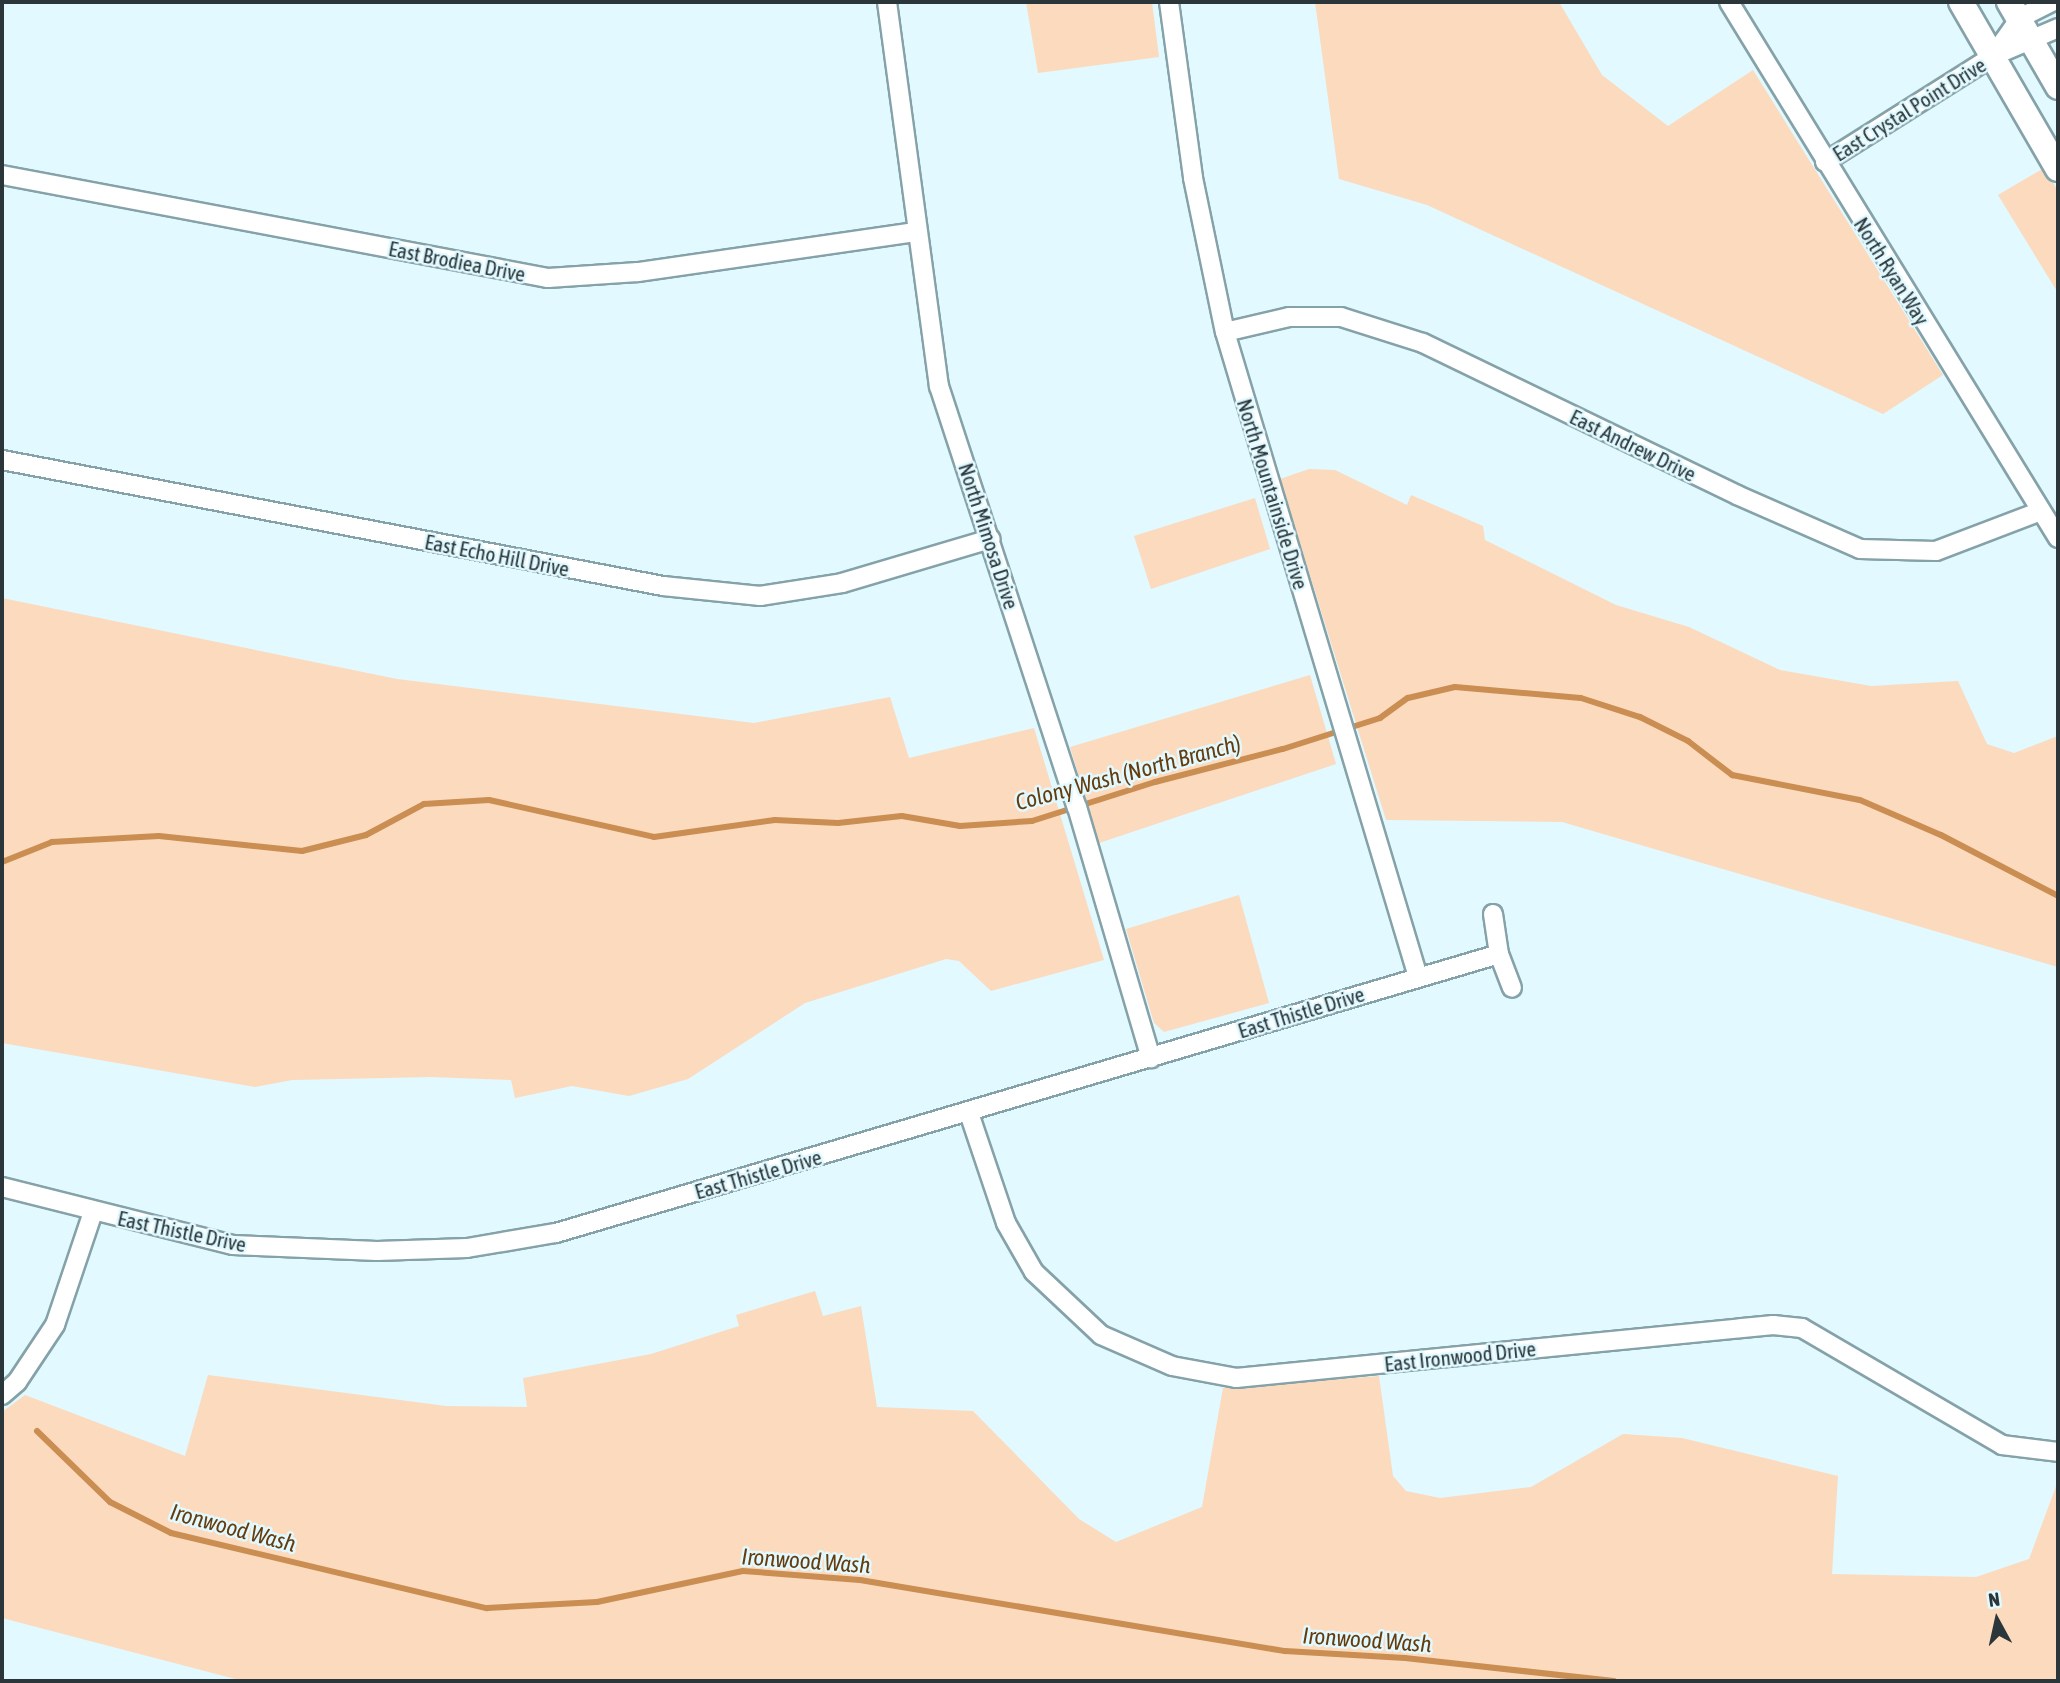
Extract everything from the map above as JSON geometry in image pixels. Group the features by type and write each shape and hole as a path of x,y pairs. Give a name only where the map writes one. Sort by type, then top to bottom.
{"main road":[{"path":"1961,2 2058,169"},
{"path":"2015,10 2058,87"}],"street":[{"name":"North Mimosa Drive","path":"887,2 915,232 939,386 991,539 1151,1058"},
{"name":"North Mountainside Drive","path":"1169,2 1193,178 1225,332 1418,976"},
{"name":"North Ryan Way","path":"1729,2 2058,538"},
{"name":"East Crystal Point Drive","path":"1993,56 2015,10 2051,2"},
{"name":"East Crystal Point Drive","path":"1825,162 1993,56 2032,42 2058,28"},
{"name":"East Brodiea Drive","path":"2,175 548,278 638,272 915,232"},
{"name":"East Andrew Drive","path":"1225,332 1289,317 1341,317 1423,343 1737,495 1860,549 1936,551 2041,511"},
{"name":"East Echo Hill Drive","path":"2,460 663,586 760,596 842,583 991,539"},
{"path":"1493,914 1500,954 1512,988"},
{"name":"East Thistle Drive","path":"2,1187 93,1213 233,1245 376,1251 467,1248 556,1233 969,1113 1418,976 1500,954"},
{"name":"East Ironwood Drive","path":"969,1113 1006,1223 1034,1272 1101,1335 1172,1366 1236,1378 1773,1325 1802,1328 2002,1446 2058,1452"},
{"path":"2,1395 18,1382 55,1325 93,1213"}],"shaded area":[{"path":"1026,2 1152,2 1159,57 1038,73"},
{"path":"1315,2 1559,2 1602,75 1668,126 1753,70 1943,375 1883,414 1427,205 1339,179"},
{"path":"2044,168 2058,191 2058,293 1998,195"},
{"path":"1309,469 1335,470 1407,505 1411,495 1483,526 1485,540 1616,605 1689,627 1780,670 1871,686 1958,681 1987,744 2014,753 2058,736 2058,967 1562,822 1386,820 1280,479"},
{"path":"1255,498 1270,549 1151,589 1134,536"},
{"path":"2,598 397,679 754,723 890,697 909,758 1034,728 1104,960 991,991 959,961 946,959 805,1003 688,1079 629,1096 572,1086 515,1098 511,1080 431,1077 292,1080 255,1087 2,1043"},
{"path":"1310,675 1336,764 1099,843 1070,747"},
{"path":"1239,895 1269,1003 1164,1032 1154,1023 1126,929"},
{"path":"815,1291 823,1316 861,1306 877,1407 973,1411 1079,1519 1116,1542 1202,1507 1223,1388 1379,1376 1393,1476 1406,1491 1440,1498 1531,1487 1623,1434 1682,1438 1838,1476 1832,1574 1976,1577 2029,1559 2058,1481 2058,1681 243,1681 2,1618 2,1412 25,1395 185,1456 208,1375 446,1406 527,1407 523,1378 651,1354 739,1326 736,1315"}],"waterway":[{"name":"Colony Wash (North Branch)","path":"2,862 52,842 159,836 302,851 366,835 424,804 489,800 654,837 775,820 838,823 902,816 960,826 1032,821 1155,782 1283,749 1380,718 1408,698 1455,687 1581,698 1640,717 1688,741 1732,775 1860,800 1941,835 2058,896"},
{"name":"Ironwood Wash","path":"37,1431 110,1502 171,1533 487,1608 597,1602 743,1571 860,1580 1285,1651 1405,1658 1614,1681"}]}
